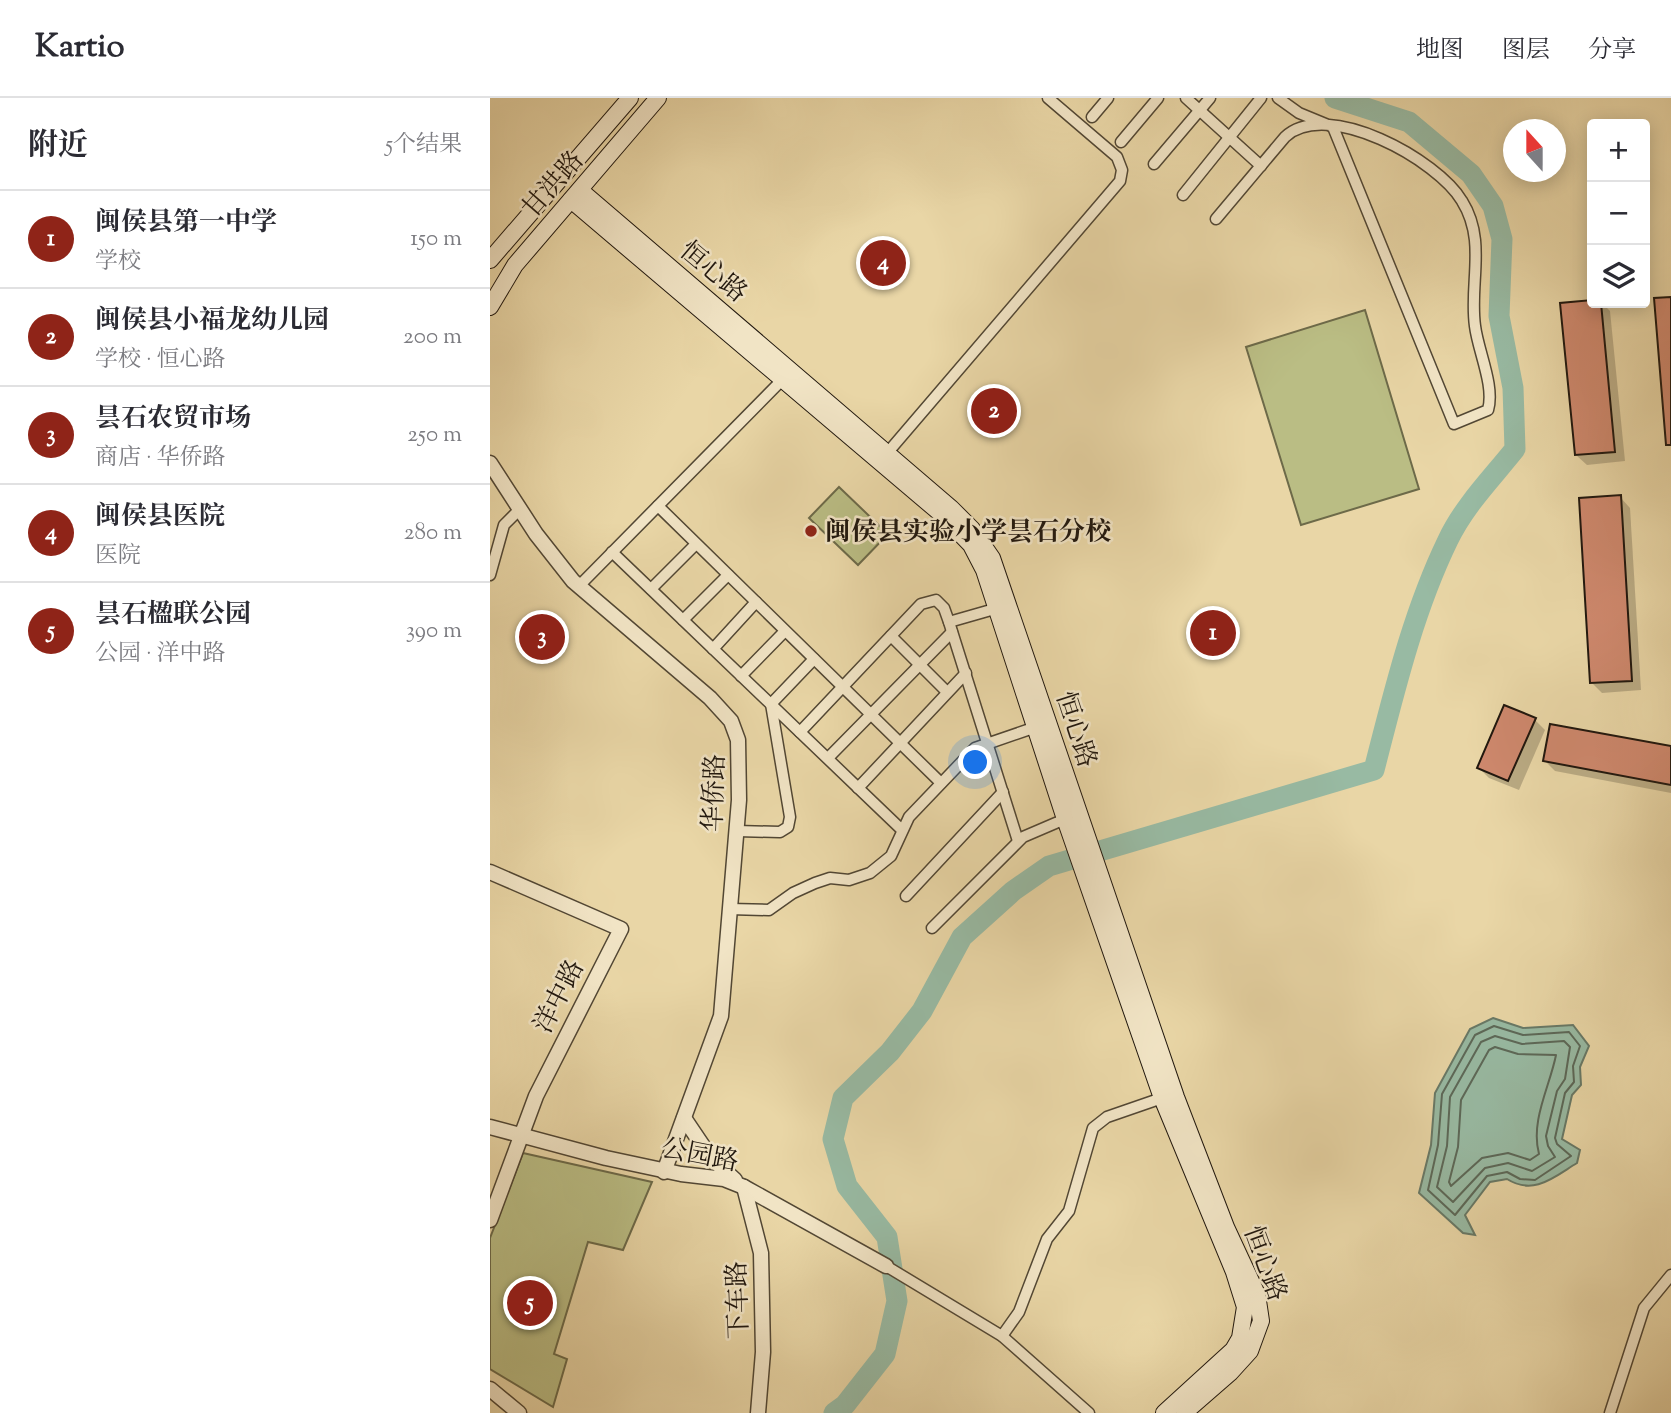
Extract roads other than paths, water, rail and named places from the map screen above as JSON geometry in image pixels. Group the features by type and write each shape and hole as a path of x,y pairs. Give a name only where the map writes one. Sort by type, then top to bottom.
{"main road":[{"name":"甘洪路","path":"490,260 630,98"},
{"name":"甘洪路","path":"490,307 515,265 658,98"},
{"name":"恒心路","path":"576,195 783,379 958,514 992,558 1090,868 1226,1227 1251,1279 1260,1309 1258,1334 1250,1351 1235,1368 1184,1413"},
{"name":"恒心路","path":"576,195 884,457 971,545 998,608 1065,819 1081,842"},
{"name":"恒心路","path":"1090,868 1162,1098 1234,1272 1245,1307 1240,1338 1233,1350 1164,1413"}],"street":[{"path":"884,457 1120,181 1122,170 1117,157 1048,98"},
{"path":"1092,117 1108,98"},
{"path":"1121,142 1158,98"},
{"path":"1186,98 1261,166"},
{"path":"1154,164 1210,98"},
{"path":"1184,195 1261,98"},
{"path":"1216,219 1294,131 1333,127 1360,130 1385,139 1428,168 1462,200 1477,243 1475,325 1490,406 1485,413 1454,424 1333,127 1299,113 1278,98"},
{"path":"578,587 783,379"},
{"name":"华侨路","path":"490,463 519,510 578,587 710,698 731,721 740,751 737,831 718,1027 664,1172"},
{"path":"657,506 942,783"},
{"path":"490,575 504,525 519,510"},
{"path":"651,589 696,544"},
{"path":"612,552 902,830"},
{"path":"683,620 728,575"},
{"path":"800,732 921,604 931,600 940,603 1018,841"},
{"path":"713,649 756,602"},
{"path":"828,758 920,665 950,627 998,608"},
{"path":"741,676 785,631"},
{"path":"891,636 947,692"},
{"path":"771,704 814,659"},
{"path":"858,788 965,673"},
{"path":"737,831 780,832 790,822 771,704"},
{"path":"729,909 769,910 793,892 815,883 830,878 849,880 870,873 891,856 909,817 975,748 1036,727"},
{"path":"906,897 1003,792"},
{"path":"932,928 1030,831 1065,819"},
{"name":"洋中路","path":"490,872 621,929 548,1070 519,1135 490,1220"},
{"path":"1002,1336 1019,1312 1047,1239 1069,1211 1093,1128 1107,1117 1162,1098"},
{"path":"684,1118 717,1165 744,1187"},
{"name":"公园路","path":"490,1127 664,1172 724,1179 744,1187 886,1266"},
{"name":"下车路","path":"744,1187 761,1254 763,1352 758,1413"},
{"path":"886,1266 1002,1336 1089,1413"},
{"path":"1611,1413 1644,1308 1671,1275"},
{"path":"490,1389 519,1413"}],"water":[{"path":"1493,1018 1523,1028 1573,1025 1589,1046 1580,1067 1581,1085 1572,1095 1562,1139 1580,1150 1577,1163 1552,1179 1535,1185 1526,1186 1507,1179 1490,1182 1465,1215 1475,1235 1463,1233 1419,1193 1431,1145 1435,1093 1470,1029"}],"waterway":[{"path":"834,1413 845,1405 885,1354 897,1301 887,1237 847,1186 833,1139 843,1098 890,1052 922,1011 962,937 1013,891 1049,866 1374,770 1405,653 1436,567 1462,516 1515,449 1513,388 1499,316 1502,239 1493,206 1471,174 1409,122 1335,98"}],"place":[{"name":"闽侯县医院","path":"883,263"},
{"name":"闽侯县小福龙幼儿园","path":"994,411"},
{"name":"闽侯县实验小学昙石分校","path":"811,531"},
{"name":"闽侯县第一中学","path":"1213,633"},
{"name":"昙石农贸市场","path":"542,637"},
{"name":"昙石楹联公园","path":"530,1303"}]}
